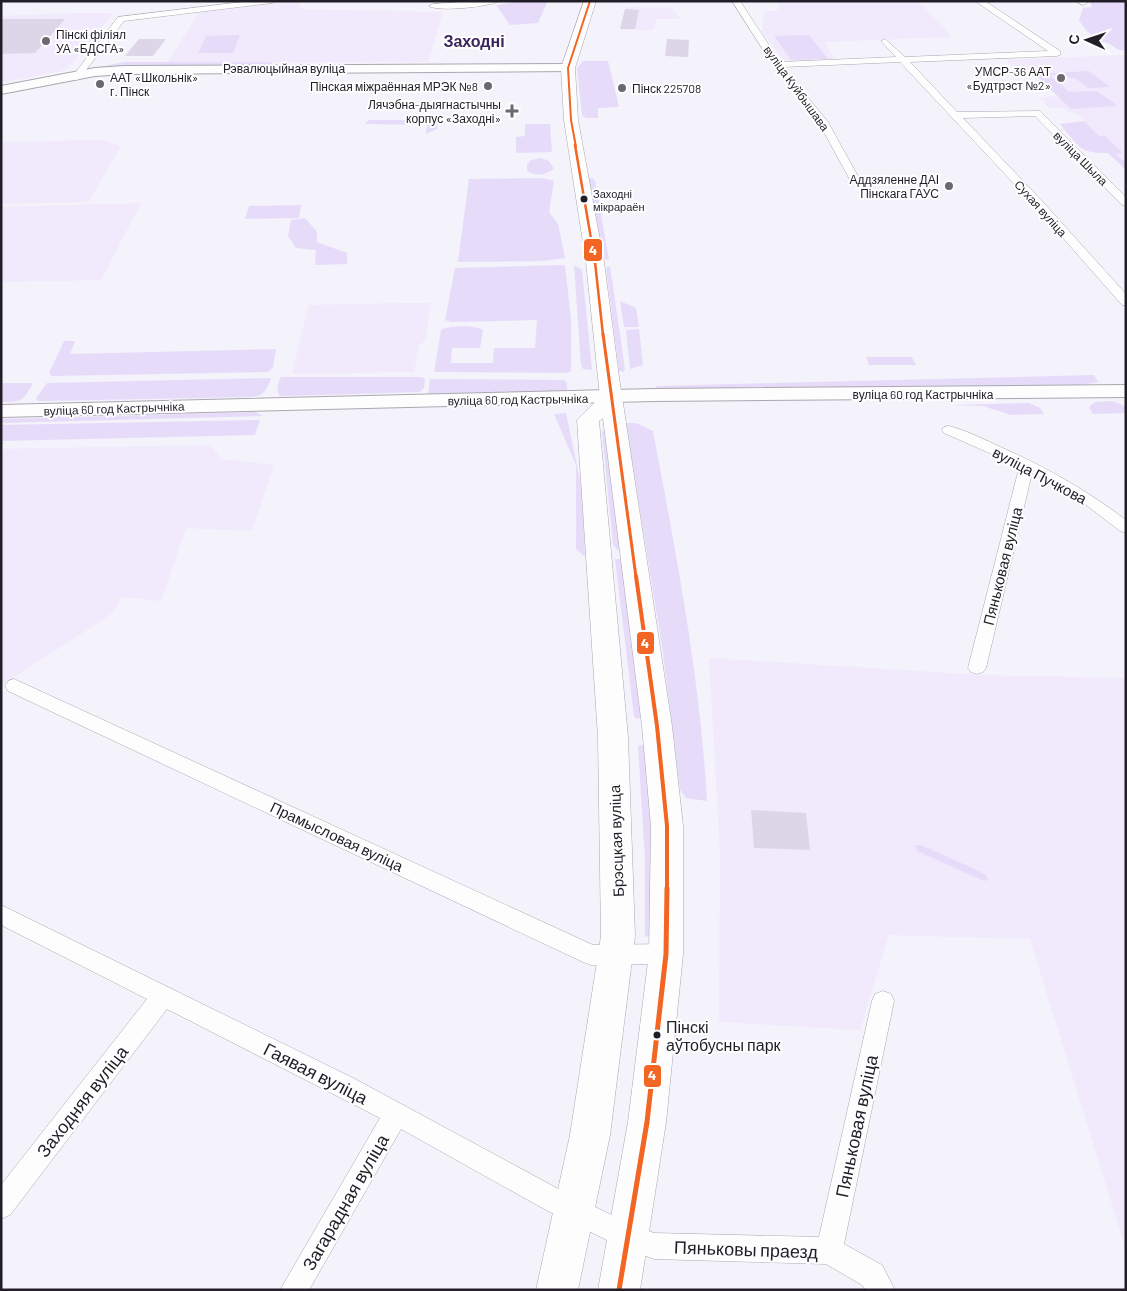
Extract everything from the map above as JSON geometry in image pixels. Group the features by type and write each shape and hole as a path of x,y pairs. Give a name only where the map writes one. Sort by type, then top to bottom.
{"main road":[{"path":"590,1 568,68 572,120 595,262 657,726 666,817 666,954 647,1122 619,1290"},
{"name":"Брэсцкая вуліца","path":"557,1290 590,1135 618,936 613,737 588,420 612,397"}],"street":[{"path":"76,77 121,19 272,1"},
{"path":"433,6 457,6 495,1"},
{"name":"вуліца Куйбышава","path":"736,1 777,65 823,122 854,178"},
{"path":"777,65 1057,53 979,1"},
{"name":"Сухая вуліца","path":"885,41 1038,203 1126,302"},
{"name":"Рэвалюцыйная вуліца","path":"1,90 110,70 568,68"},
{"name":"вуліца Шыла","path":"955,115 1037,113 1126,203"},
{"name":"вуліца 60 год Кастрычніка","path":"1,411 612,397 1126,391"},
{"name":"вуліца Пучкова","path":"949,430 1030,466 1081,495 1126,528"},
{"name":"Пяньковая вуліца","path":"977,668 1025,472 1030,466"},
{"name":"Прамысловая вуліца","path":"14,686 591,954 666,954"},
{"name":"Гаявая вуліца","path":"1,914 396,1114 628,1237"},
{"name":"Заходняя вуліца","path":"1,1206 163,996"},
{"name":"Пяньковая вуліца","path":"829,1251 882,1001"},
{"name":"Загарадная вуліца","path":"294,1290 396,1114"},
{"name":"Пяньковы праезд","path":"628,1237 654,1246 829,1251 872,1275 880,1290"}],"shaded area":[{"path":"282,1 297,1 303,9 443,12 428,62 167,63 200,11"},
{"path":"525,1 548,1 538,23 510,25 496,5"},
{"path":"779,1 917,1 944,27 951,37 824,42 836,61 790,62 782,58 762,32 764,11 777,11"},
{"path":"1090,1 1126,1 1126,50 1117,49 1098,39 1079,20 1083,8 1092,7"},
{"path":"626,7 672,8 680,19 656,19 654,29 647,31 620,29"},
{"name":"Пінскі філіял УА «БДСГА»","path":"113,13 69,67 62,71 1,83 1,16"},
{"path":"240,35 233,53 198,53 206,36"},
{"path":"809,35 828,59 791,60 774,36"},
{"path":"1126,55 1126,163 1116,153 1122,153 1099,136 1077,114 1061,108 1049,108 1039,98 1058,96 1035,74 1020,74 1006,60"},
{"path":"583,61 608,61 619,107 598,108 598,118 586,118 582,115 577,68"},
{"path":"124,62 272,62 270,66 84,70"},
{"path":"1089,71 1110,87 1088,88 1075,78 1070,78 1065,74 1050,75 1069,92 1096,91 1116,104 1115,106 1071,109 1035,74"},
{"path":"369,120 438,121 437,129 426,134 427,125 365,124"},
{"path":"1084,121 1099,136 1105,136 1123,153 1116,154 1126,163 1126,170 1108,153 1085,150 1075,142 1060,124"},
{"path":"525,124 550,124 552,152 516,153 516,137 525,136"},
{"path":"102,140 121,146 88,202 1,204 1,142"},
{"path":"541,158 549,161 554,169 541,174 527,171 527,165 531,160"},
{"path":"588,177 595,180 609,260 602,258"},
{"path":"543,178 554,181 549,212 558,224 565,258 543,261 458,262 469,179"},
{"path":"141,203 101,280 1,282 1,207"},
{"path":"301,205 299,218 245,219 249,206"},
{"path":"305,218 317,232 317,242 347,253 347,264 315,265 316,250 296,248 288,236 291,220"},
{"path":"565,265 571,320 571,371 567,373 434,372 441,330 445,328 468,326 483,330 480,348 452,348 451,363 493,363 494,348 535,348 537,320 451,322 445,320 455,268"},
{"path":"574,265 582,270 592,370 583,369 581,365"},
{"path":"610,266 624,372 619,371 606,268"},
{"path":"620,301 636,308 639,327 624,327"},
{"path":"431,303 425,341 419,345 414,372 292,374 309,305"},
{"path":"639,329 643,365 630,369 626,330"},
{"path":"64,341 75,341 70,354 276,349 273,368 267,372 52,376 49,373"},
{"path":"866,357 912,357 916,365 869,365"},
{"path":"1094,375 1098,382 1068,387 861,389 761,387 656,390 656,386"},
{"path":"281,377 422,377 425,379 424,388 419,392 280,396 277,389"},
{"path":"271,378 265,391 260,395 252,397 44,401 38,401 36,398 47,383"},
{"path":"430,379 564,380 567,383 567,392 428,394"},
{"path":"1,383 33,383 27,394 18,401 1,402"},
{"path":"1112,401 1125,406 1126,413 1093,414 1089,407 1095,402"},
{"path":"1029,403 1040,408 1044,414 1011,415 983,406 951,405"},
{"path":"255,412 263,416 1,423 1,419"},
{"path":"566,413 582,490 585,557 576,549 576,465 554,414"},
{"path":"260,420 255,435 1,441 1,425"},
{"path":"626,423 636,423 653,431 693,661 704,754 707,801 686,798 680,790 663,653"},
{"path":"608,430 622,548 617,550 613,544 602,432"},
{"path":"210,445 222,459 274,465 252,531 186,528 161,601 121,597 114,611 106,618 1,685 1,449"},
{"path":"615,559 620,559 622,563 641,717 637,719 634,716"},
{"name":"Пінскі аўтобусны парк","path":"709,658 982,675 1126,678 1126,1250 1030,939 889,935 860,1030 719,1022 720,851"},
{"path":"643,745 645,750 653,859 649,936 647,937 645,936 645,860 638,746"},
{"path":"915,845 921,845 979,871 986,875 988,880 984,881 917,851"}],"building":[{"path":"625,9 639,10 635,29 620,29"},
{"path":"1,19 65,19 35,53 1,54"},
{"path":"139,39 166,39 153,56 125,56"},
{"path":"667,39 689,40 688,57 665,56"},
{"path":"751,810 806,813 810,850 754,848"}],"transit line":[{"name":"4","path":"590,1 568,68 571,120 595,262 608,377 657,726 667,826 666,954 647,1122 619,1290"}],"place":[{"name":"Пінскі філіял УА «БДСГА»","path":"46,41"},
{"name":"УМСР-36 ААТ «Будтрэст №2»","path":"1061,78"},
{"name":"ААТ «Школьнік» г. Пінск","path":"100,84"},
{"name":"Пінская міжраённая МРЭК №8","path":"488,86"},
{"name":"Пінск 225708","path":"622,88"},
{"name":"Лячэбна-дыягнастычны корпус «Заходні»","path":"512,111"},
{"name":"Аддзяленне ДАІ Пінскага ГАУС","path":"949,186"},
{"name":"Заходні мікрараён","path":"584,199"},
{"name":"Пінскі аўтобусны парк","path":"657,1035"}],"district":[{"name":"Заходні","path":"474,40"}]}
